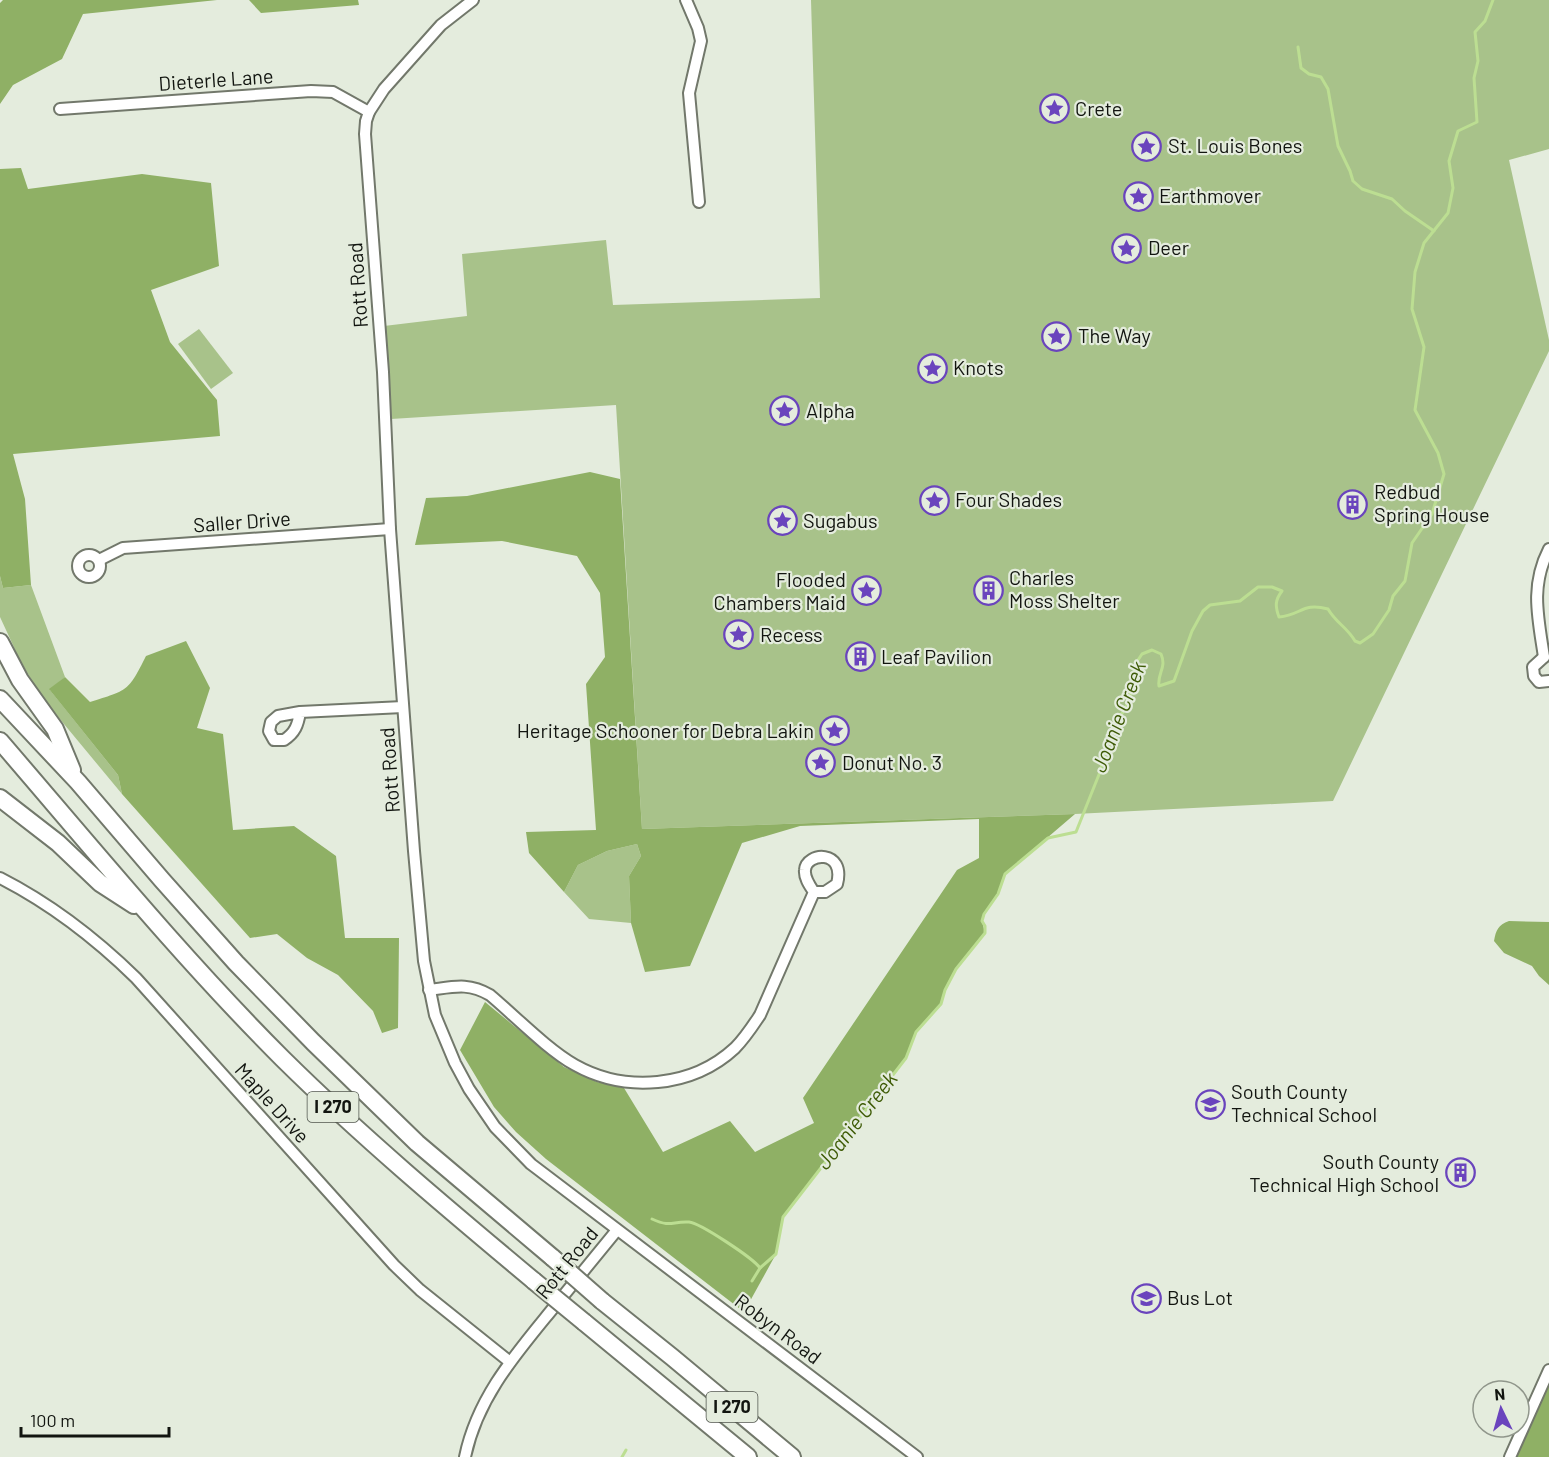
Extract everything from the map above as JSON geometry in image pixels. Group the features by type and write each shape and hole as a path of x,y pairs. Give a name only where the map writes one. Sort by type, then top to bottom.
{"highway":[{"path":"0,642 20,680 55,729 78,782"},
{"name":"I 270","path":"0,699 78,782 237,963 313,1042 417,1143 602,1301 792,1457"},
{"name":"I 270","path":"0,741 150,915 247,1022 321,1096 412,1178 748,1457"},
{"path":"0,798 58,843 100,883 150,915"}],"street":[{"name":"Rott Road","path":"465,1457 470,1437 484,1402 510,1362 617,1230 531,1164 495,1127 469,1089 455,1063 439,1024 429,990 424,961 390,529 382,372 365,134 369,112 384,89 441,26 473,0"},
{"path":"686,0 701,41 689,93 699,202"},
{"name":"Dieterle Lane","path":"60,110 333,92 369,112"},
{"name":"Saller Drive","path":"99,560 123,548 390,529"},
{"path":"1549,549 1538,576 1536,599 1546,658 1533,667 1534,675 1539,682 1549,681"},
{"path":"300,712 403,707"},
{"name":"Maple Drive","path":"0,878 57,912 116,958 394,1266 420,1290 510,1362"},
{"path":"429,990 465,986 479,989 490,995 575,1065 608,1079 639,1082 676,1079 707,1068 735,1048 749,1032 760,1015 813,892"},
{"name":"Robyn Road","path":"617,1230 917,1457"},
{"path":"1510,1457 1549,1370"}],"green space":[{"path":"3,0 217,0 83,14 62,59 13,85 0,104 0,3"},
{"path":"249,0 358,0 359,5 261,13"},
{"path":"811,0 1549,0 1549,149 1509,160 1549,340 1549,351 1333,801 1075,814 642,829 616,405 391,419 384,326 467,316 462,254 606,240 613,305 820,298"},
{"path":"21,168 28,189 142,174 211,183 219,266 151,290 170,342 217,400 220,436 13,454 25,499 31,585 3,588 0,576 0,169"},
{"path":"199,329 233,373 211,389 178,344"},
{"path":"590,472 620,479 642,829 1075,814 1005,874 998,894 984,914 982,921 985,933 956,969 945,990 941,1004 916,1032 906,1058 783,1217 776,1254 744,1312 546,1159 516,1132 494,1107 460,1050 485,1002 564,1067 597,1082 624,1088 663,1152 730,1121 755,1152 814,1123 803,1098 957,870 979,858 979,819 800,826 742,843 690,966 645,972 631,923 629,876 641,856 637,844 607,851 578,865 564,892 529,853 526,832 596,830 586,684 605,657 600,593 577,556 502,541 415,545 426,498 467,496"},
{"path":"0,576 3,588 31,585 65,677 50,690 118,775 122,794 36,688 19,658 0,617"},
{"path":"186,641 210,688 197,728 223,734 233,830 294,826 336,856 345,938 399,938 398,1028 382,1033 373,1011 338,975 307,958 277,934 250,938 122,794 118,775 49,689 65,677 90,702 112,695 126,688 135,677 146,656"},
{"path":"637,844 641,856 629,876 631,923 589,919 564,892 578,865 607,851"},
{"path":"1509,921 1549,922 1549,985 1532,966 1504,953 1494,941 1498,928"},
{"path":"1549,1370 1549,1457 1510,1457 1518,1439 1531,1439 1531,1410"}],"waterway":[{"name":"Joanie Creek","path":"752,1281 760,1268 776,1254 783,1217 906,1058 916,1032 941,1004 945,990 956,969 985,933 982,921 984,914 998,894 1005,874 1048,838 1076,832 1100,772 1106,748 1129,702 1136,663 1142,654 1152,650 1161,654 1163,663 1159,686 1174,681 1192,631 1203,611 1210,605 1240,601 1258,587 1272,587 1282,591 1276,603 1279,617 1313,607 1328,609 1355,641 1360,643 1373,634 1389,610 1393,596 1405,581 1412,543 1432,514 1444,474 1438,453 1415,410 1424,347 1412,309 1415,272 1424,243 1448,213 1453,188 1449,161 1458,131 1477,122 1474,78 1478,61 1475,32 1485,21 1493,0"},
{"path":"1298,47 1301,68 1309,74 1321,77 1328,89 1338,146 1353,181 1362,189 1392,199 1434,231"},
{"path":"652,1219 668,1224 683,1222 695,1224 737,1249 760,1268"},
{"path":"622,1457 626,1450"}],"place":[{"name":"Crete","path":"1054,109"},
{"name":"St. Louis Bones","path":"1147,146"},
{"name":"Earthmover","path":"1138,196"},
{"name":"Deer","path":"1127,248"},
{"name":"The Way","path":"1057,336"},
{"name":"Knots","path":"932,368"},
{"name":"Alpha","path":"785,411"},
{"name":"Four Shades","path":"934,500"},
{"name":"Redbud Spring House","path":"1353,504"},
{"name":"Sugabus","path":"782,521"},
{"name":"Charles Moss Shelter","path":"988,590"},
{"name":"Flooded Chambers Maid","path":"867,591"},
{"name":"Recess","path":"739,635"},
{"name":"Leaf Pavilion","path":"860,657"},
{"name":"Heritage Schooner for Debra Lakin","path":"835,731"},
{"name":"Donut No. 3","path":"821,763"},
{"name":"South County Technical School","path":"1210,1104"},
{"name":"South County Technical High School","path":"1460,1173"},
{"name":"Bus Lot","path":"1146,1298"}]}
